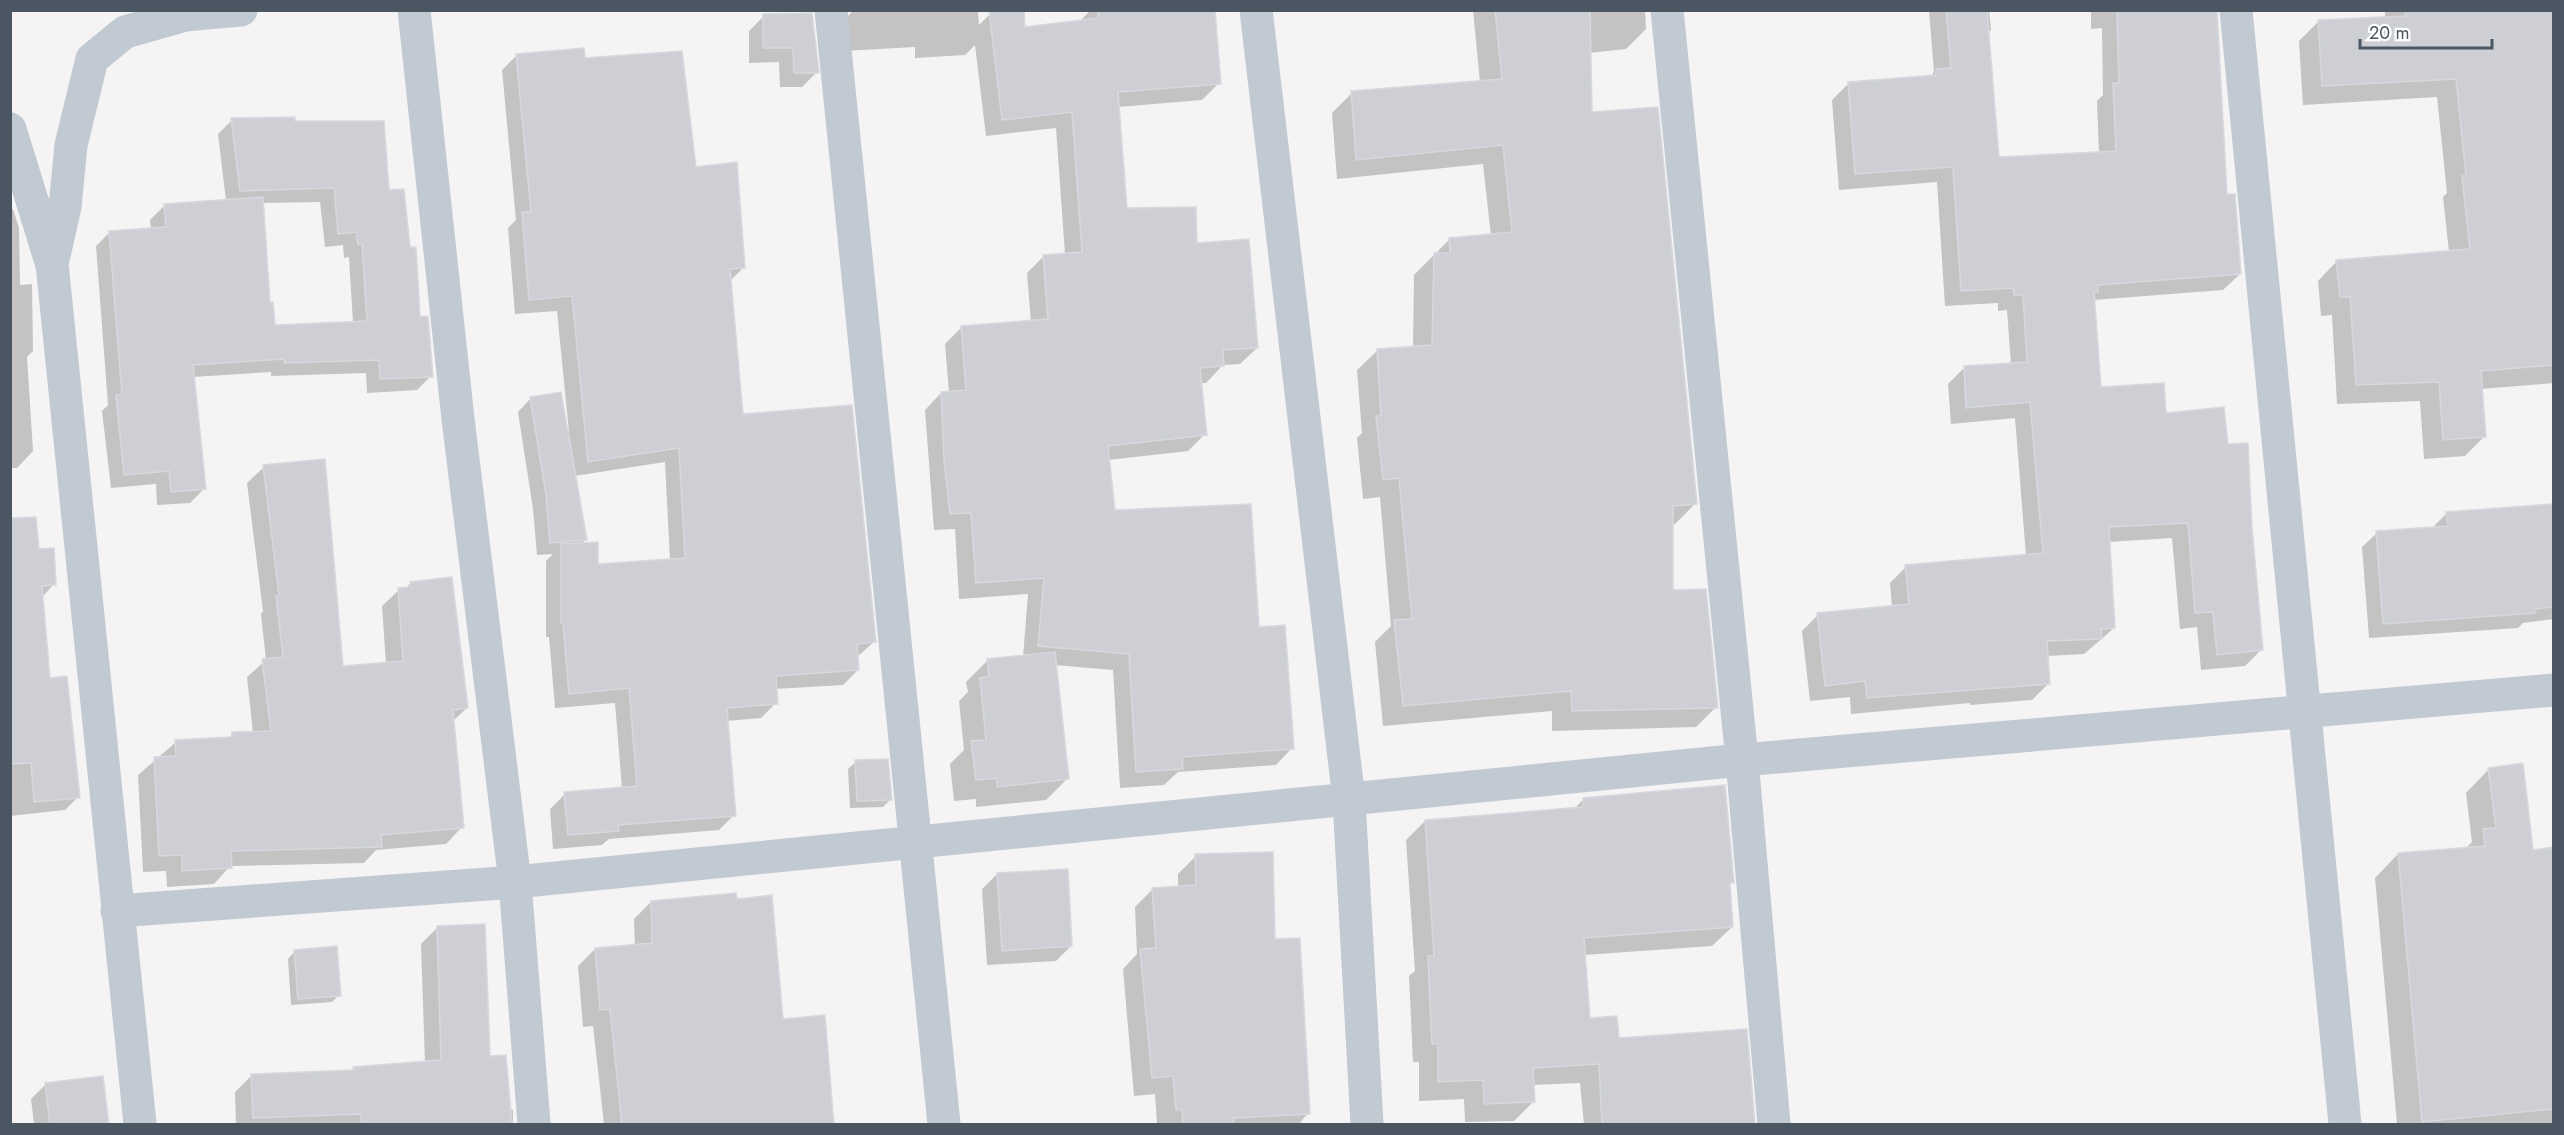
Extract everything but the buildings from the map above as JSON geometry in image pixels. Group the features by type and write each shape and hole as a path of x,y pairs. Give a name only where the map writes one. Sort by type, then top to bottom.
{"street":[{"path":"52,264 65,207 71,145 92,59 125,32 185,15 241,10"},
{"path":"414,10 458,419 515,882 534,1125"},
{"path":"831,10 944,1125"},
{"path":"1256,10 1348,800 1367,1125"},
{"path":"1667,10 1742,760 1774,1125"},
{"path":"2236,10 2307,711 2345,1125"},
{"path":"10,129 52,264 140,1125"},
{"path":"117,911 515,882 1742,760 2553,690"}]}
